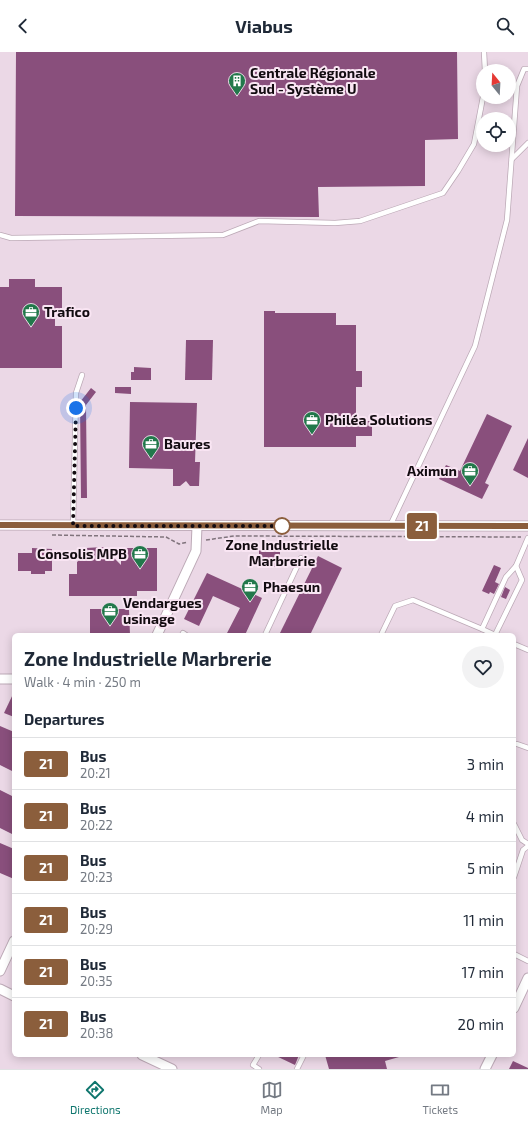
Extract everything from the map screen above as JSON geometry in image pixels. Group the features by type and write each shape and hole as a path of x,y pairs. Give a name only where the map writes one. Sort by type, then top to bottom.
{"street":[{"path":"0,525 528,526"},
{"path":"158,633 196,551 197,526"},
{"path":"0,679 12,679"},
{"path":"0,971 12,945"},
{"path":"516,1004 528,978"},
{"path":"0,989 12,995"},
{"path":"146,1057 172,1069"},
{"path":"485,1069 491,1057"}],"lane":[{"path":"484,52 485,64"},
{"path":"390,526 474,346 507,220 517,86 524,69 528,69"},
{"path":"0,235 12,238 223,235 259,221 335,223 360,221 443,193 474,144 482,104"},
{"path":"512,159 528,143"},
{"path":"73,526 76,393 82,375"},
{"path":"482,629 506,577 516,566 528,538"},
{"path":"266,633 301,558"},
{"path":"496,633 522,580 516,566"},
{"path":"383,633 395,606 413,600 491,633"},
{"path":"516,645 528,650"},
{"path":"517,744 528,748"},
{"path":"516,828 522,840 528,845 523,850 516,871"},
{"path":"516,955 528,961"},
{"path":"258,1057 253,1065 259,1069"},
{"path":"297,1069 303,1057"}],"path":[{"path":"48,535 166,537 179,544 196,540 211,540 234,536 528,538"}],"building":[{"name":"Centrale Régionale Sud - Système U","path":"16,52 457,52 458,139 425,140 425,186 318,187 319,217 15,216"},
{"name":"Trafico","path":"9,279 35,279 35,287 62,287 62,316 55,316 55,326 62,326 62,368 0,368 0,287 9,287"},
{"path":"264,311 275,311 275,313 336,313 336,325 356,325 356,371 362,371 362,387 356,387 356,421 372,421 372,436 356,436 356,447 264,447"},
{"path":"186,340 213,340 212,380 185,380"},
{"path":"134,367 151,368 151,380 131,380 131,372 134,372"},
{"path":"115,387 131,387 131,394 115,393"},
{"path":"91,388 96,392 86,405 87,498 81,498 80,402"},
{"path":"130,402 197,403 195,462 200,462 199,486 190,486 186,481 180,486 173,486 173,469 129,468"},
{"path":"487,414 512,426 485,483 489,485 482,499 439,479 446,465 460,471"},
{"path":"528,438 528,478 513,470"},
{"path":"103,547 121,565 121,548 157,548 157,591 137,591 137,596 69,596 69,574 77,574 77,562 84,556 84,549"},
{"path":"32,548 52,549 52,571 45,571 45,574 31,574 31,571 18,571 18,553 32,553"},
{"path":"259,550 280,552 280,567 270,567 269,562 259,563"},
{"path":"318,556 342,568 311,633 280,633"},
{"path":"494,565 501,568 495,582 499,584 494,594 490,592 489,594 482,591"},
{"path":"207,573 262,598 246,633 227,633 240,608 213,596 199,626 184,619"},
{"path":"505,587 510,590 506,599 501,597"},
{"name":"Vendargues usinage","path":"90,609 129,609 130,633 90,633"},
{"path":"12,696 12,716 4,713"},
{"path":"0,726 12,731 12,771 0,765"},
{"path":"0,790 12,796 12,834 0,828"},
{"path":"0,843 12,848 12,878 0,873"},
{"path":"278,1057 298,1057 295,1065"},
{"path":"326,1057 399,1057 385,1061 387,1069 329,1069"},
{"path":"513,1061 528,1068 528,1069 509,1069"}],"bus line":[{"name":"21","path":"0,525 528,526"}],"place":[{"name":"Centrale Régionale Sud - Système U","path":"237,96"},
{"name":"Trafico","path":"31,327"},
{"name":"Philéa Solutions","path":"312,435"},
{"name":"Baures","path":"151,459"},
{"name":"Aximun","path":"470,486"},
{"name":"Zone Industrielle Marbrerie","path":"282,526"},
{"name":"Consolis MPB","path":"140,569"},
{"name":"Phaesun","path":"250,602"},
{"name":"Vendargues usinage","path":"110,626"}],"route":[{"path":"76,408 73,526 282,526"}]}
